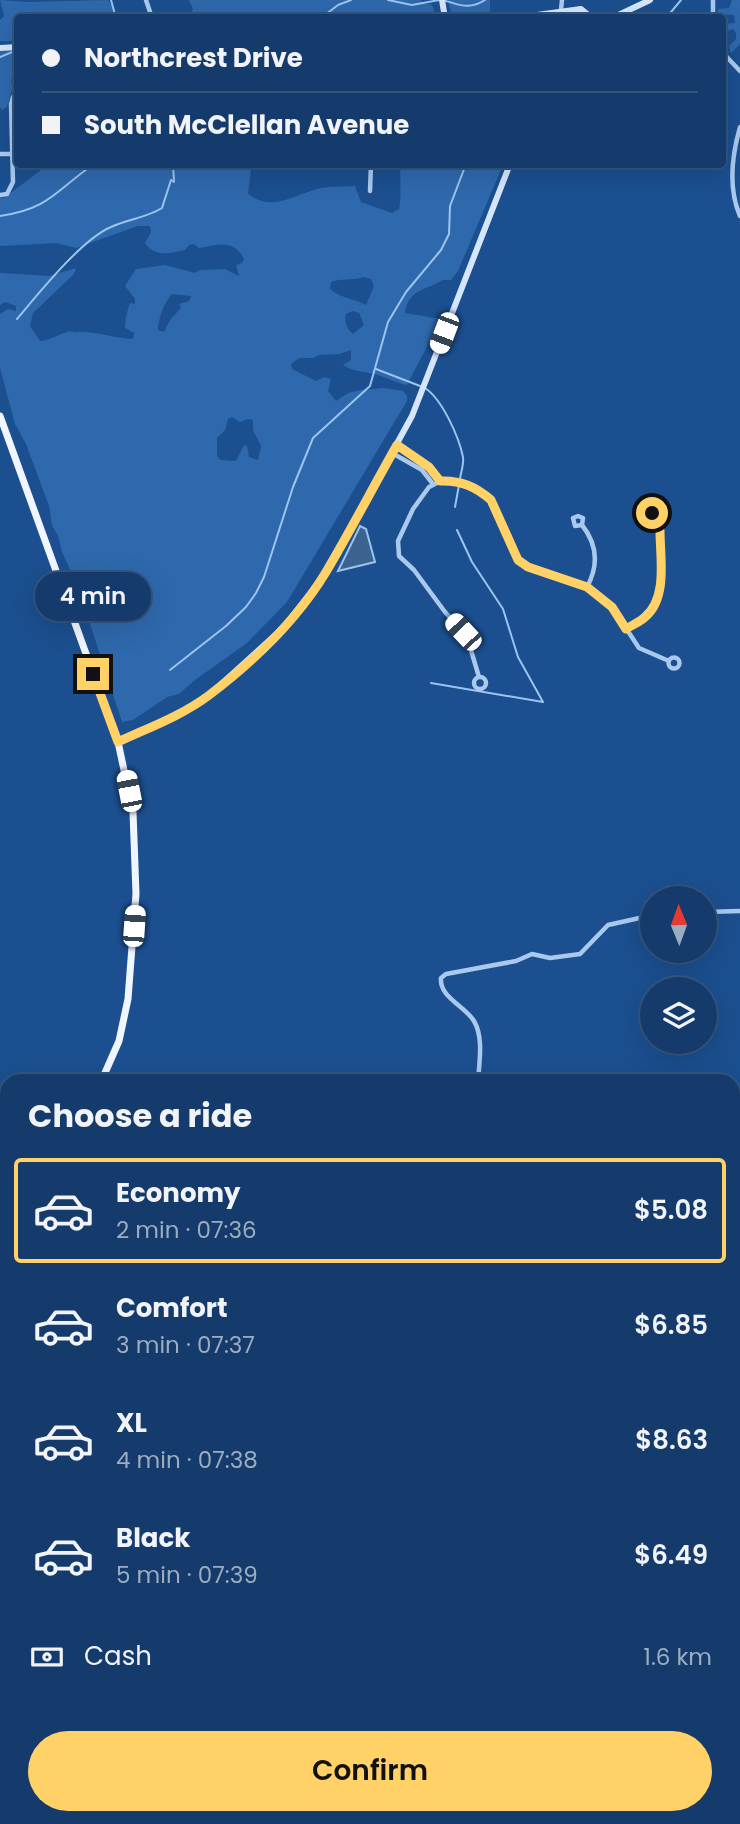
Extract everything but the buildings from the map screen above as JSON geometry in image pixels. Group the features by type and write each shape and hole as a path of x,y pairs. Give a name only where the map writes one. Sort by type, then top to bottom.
{"main road":[{"path":"0,416 118,742 133,812 136,894 128,999 119,1041 105,1074"}],"street":[{"path":"561,10 562,0"},
{"path":"620,14 650,0"},
{"path":"538,14 581,9 587,14"},
{"path":"726,56 740,71"},
{"path":"14,97 11,104 14,142"},
{"path":"740,127 732,161 740,216"},
{"path":"0,195 7,194 11,189 14,163"},
{"path":"370,191 371,168"},
{"path":"118,742 170,719 208,696 283,628 326,573 412,416 508,168"},
{"path":"397,445 429,467 440,481"},
{"path":"392,453 422,470 433,484"},
{"path":"479,677 463,632 420,577 399,556 398,541 413,509 433,484 440,481 471,485 491,500 518,560 528,567 587,587 612,607 639,648 669,661"},
{"path":"626,629 647,616 657,601 660,589 658,522"},
{"path":"582,525 589,534 594,550 594,574 587,587"},
{"path":"718,912 740,911"},
{"path":"478,1074 479,1034 474,1021 443,990 440,982 442,977 516,961 532,954 550,958 580,954 608,925 640,918"}],"shaded area":[{"path":"0,0 108,0 117,14 14,14 14,41 0,41 0,20 4,16"},
{"path":"189,0 420,0 431,4 434,9 433,14 191,14 193,9"},
{"path":"448,0 490,0 490,11 485,14 451,14"},
{"path":"732,0 740,0 740,44 731,53 729,46 736,39 736,33 733,29 726,31 726,24 735,23 734,15 717,14 718,9 729,8"},
{"path":"14,49 11,82 13,86 7,107 2,110 0,107 0,51"},
{"path":"45,168 251,168 248,194 257,199 275,202 321,188 355,186 361,202 392,213 399,209 401,168 502,168 458,271 451,280 443,280 419,291 407,305 405,313 441,319 407,385 343,365 351,360 351,350 340,354 299,358 291,364 292,369 316,381 324,377 331,379 328,391 336,401 348,393 384,388 403,391 407,401 287,602 247,643 179,694 167,697 133,720 122,722 79,590 52,525 49,506 26,444 15,424 0,368 0,314 8,309 16,311 16,306 5,302 0,305 0,273 50,276 76,268 74,274 33,313 30,326 40,341 70,331 133,339 134,333 125,328 125,325 130,303 135,304 135,299 125,286 136,269 165,265 195,273 200,270 225,269 239,276 236,265 244,259 235,248 225,244 199,248 194,244 185,250 158,253 145,243 151,232 150,226 138,226 76,248 56,243 0,246 0,198 4,198","holes":["363,277 371,279 374,286 366,305 330,289 331,282","172,294 191,296 189,301 179,304 181,308 164,332 158,330 158,326 162,310","353,311 359,313 364,325 353,334 345,320 346,314","232,417 240,422 253,420 253,430 261,446 258,460 249,457 247,446 244,445 236,461 220,460 217,456 217,438"]},
{"path":"360,526 366,529 375,562 338,571"}],"waterway":[{"path":"111,0 115,14"},
{"path":"326,14 351,0"},
{"path":"388,0 412,5 439,0"},
{"path":"443,0 469,6 485,0"},
{"path":"669,14 681,0"},
{"path":"0,57 14,51"},
{"path":"0,216 30,209 42,203 89,168"},
{"path":"17,319 61,268 99,233 162,208 171,180 174,182 173,168"},
{"path":"170,670 226,626 256,593 313,438 370,386 388,322 406,292 441,250 449,234 450,206 464,168"},
{"path":"376,369 420,386"},
{"path":"425,388 438,401 458,439 463,460 460,479"},
{"path":"455,507 459,485"},
{"path":"431,683 543,702 518,657 503,609 472,562 457,530"}],"route":[{"path":"93,674 118,742 170,719 208,696 269,643 307,600 326,573 397,445 429,467 440,481 471,485 491,500 518,560 528,567 587,587 612,607 626,629 647,616 657,601 660,589 660,531 658,522 651,519 652,513"}]}
